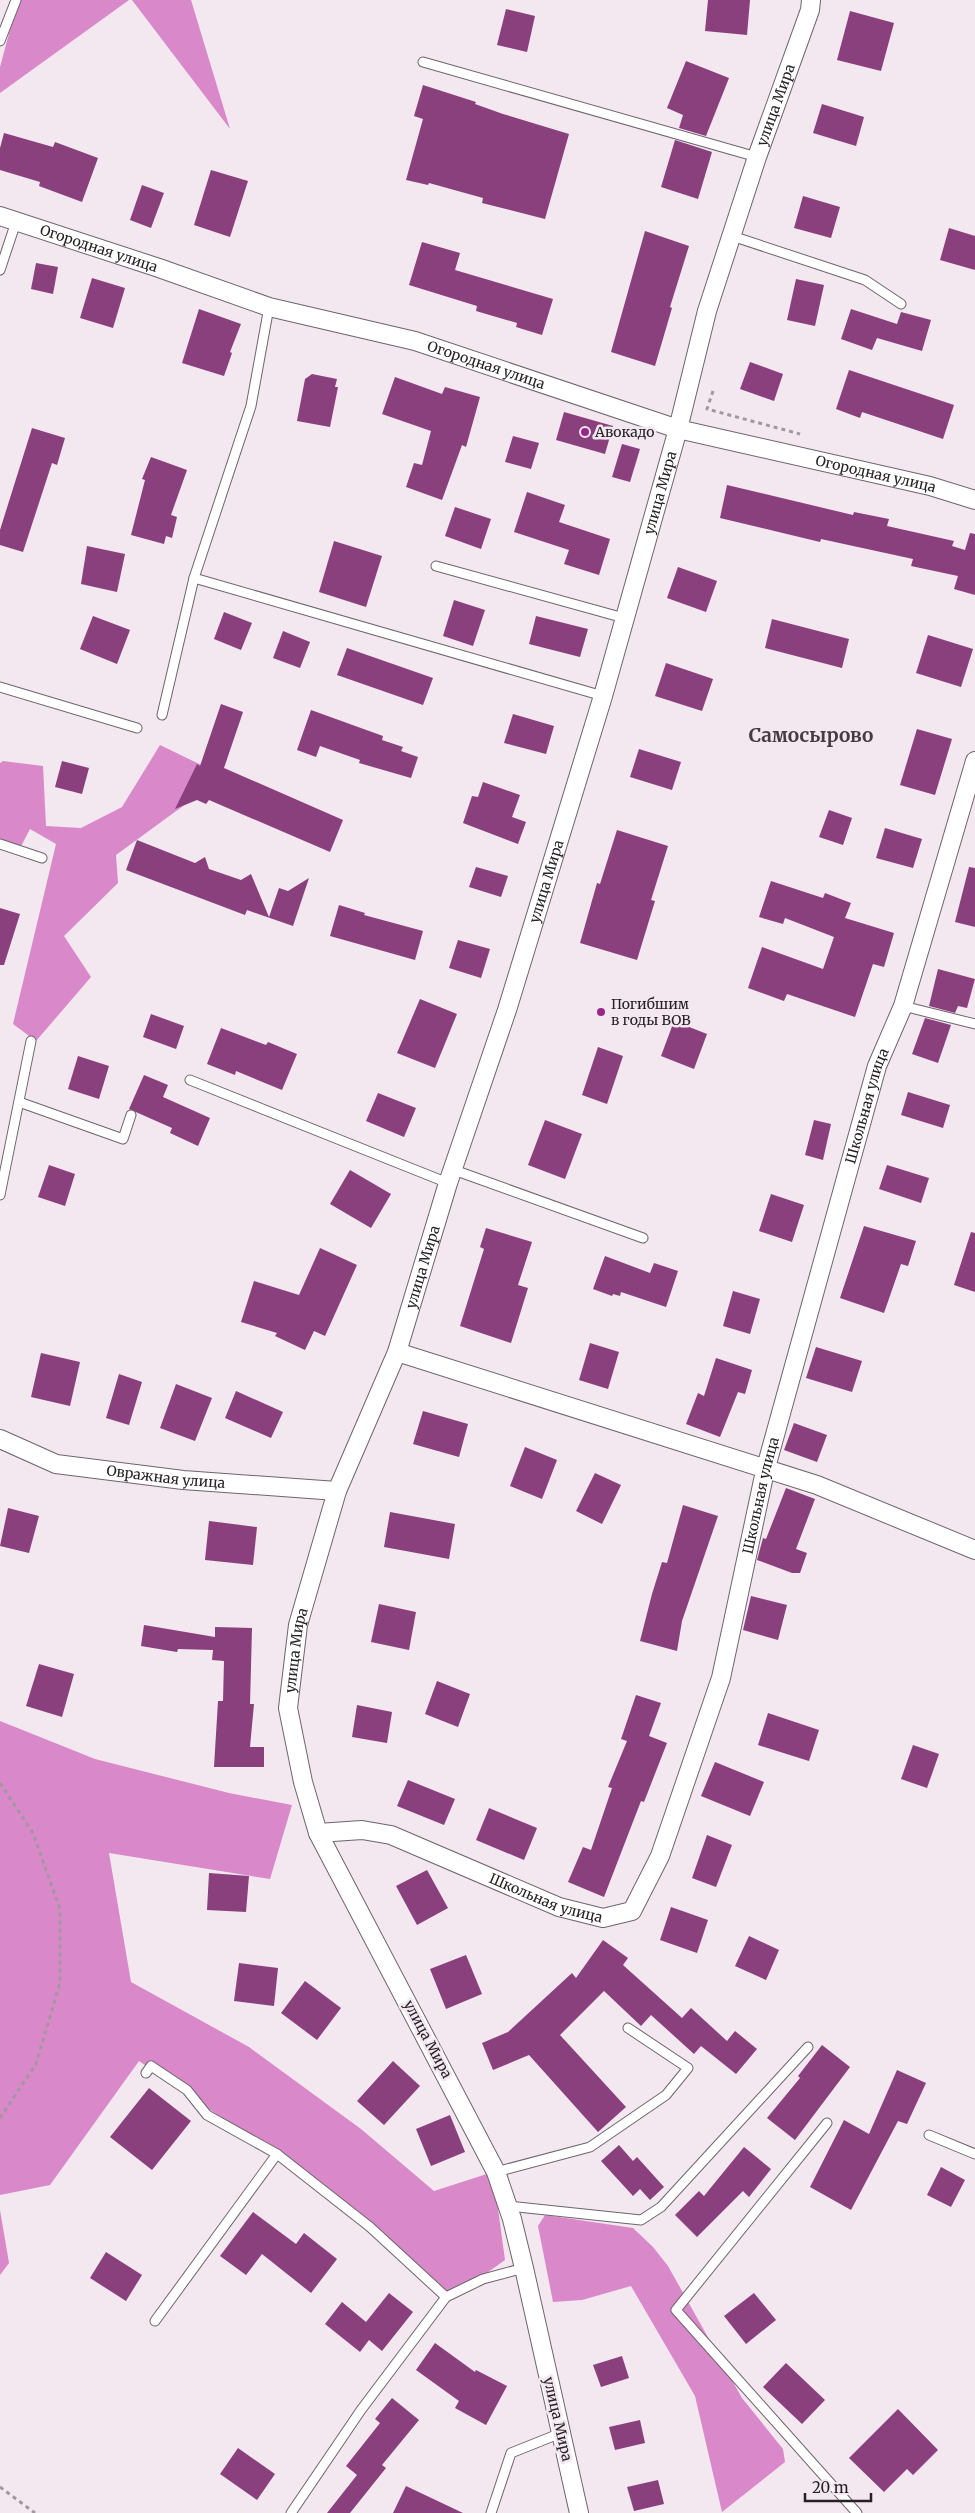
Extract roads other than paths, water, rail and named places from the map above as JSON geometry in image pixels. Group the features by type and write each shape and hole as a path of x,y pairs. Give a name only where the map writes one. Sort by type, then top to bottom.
{"street":[{"name":"улица Мира","path":"579,2513 524,2268 508,2206 496,2172 318,1833 303,1782 288,1708 298,1625 337,1491 397,1352 451,1176 507,1010 603,696 678,429 707,311 757,158 810,10 811,0"},
{"name":"Огородная улица","path":"8,219 160,268 268,307 415,341 678,429 930,486 975,500"},
{"name":"Школьная улица","path":"318,1833 362,1830 391,1835 559,1907 603,1918 632,1911 660,1856 721,1678 765,1471 876,1066 903,1006 975,762"},
{"path":"397,1352 765,1471 817,1485 975,1550"},
{"name":"Овражная улица","path":"0,1438 56,1464 182,1480 337,1491"}],"lane":[{"path":"0,41 16,0"},
{"path":"423,62 757,158"},
{"path":"0,270 8,219"},
{"path":"732,236 865,280 901,304"},
{"path":"162,715 194,578 252,406 268,307"},
{"path":"436,566 624,618"},
{"path":"194,578 603,696"},
{"path":"0,687 137,728"},
{"path":"0,844 42,858"},
{"path":"903,1006 975,1024"},
{"path":"0,1195 31,1040"},
{"path":"190,1080 451,1176 643,1238"},
{"path":"19,1102 123,1139 131,1115"},
{"path":"496,2172 590,2147 666,2095 688,2068 628,2028"},
{"path":"508,2206 641,2220 661,2207 808,2047"},
{"path":"146,2073 152,2066 187,2090 206,2115 277,2154 370,2227 446,2297"},
{"path":"827,2123 676,2310 857,2513"},
{"path":"929,2135 975,2154"},
{"path":"155,2321 277,2154"},
{"path":"291,2513 361,2410 446,2297 483,2279 524,2268"},
{"path":"491,2513 511,2453 561,2434"}],"place":[{"name":"Авокадо","path":"585,432"},
{"name":"Погибшим в годы ВОВ","path":"601,1012"}],"district":[{"name":"Самосырово","path":"811,735"}]}
